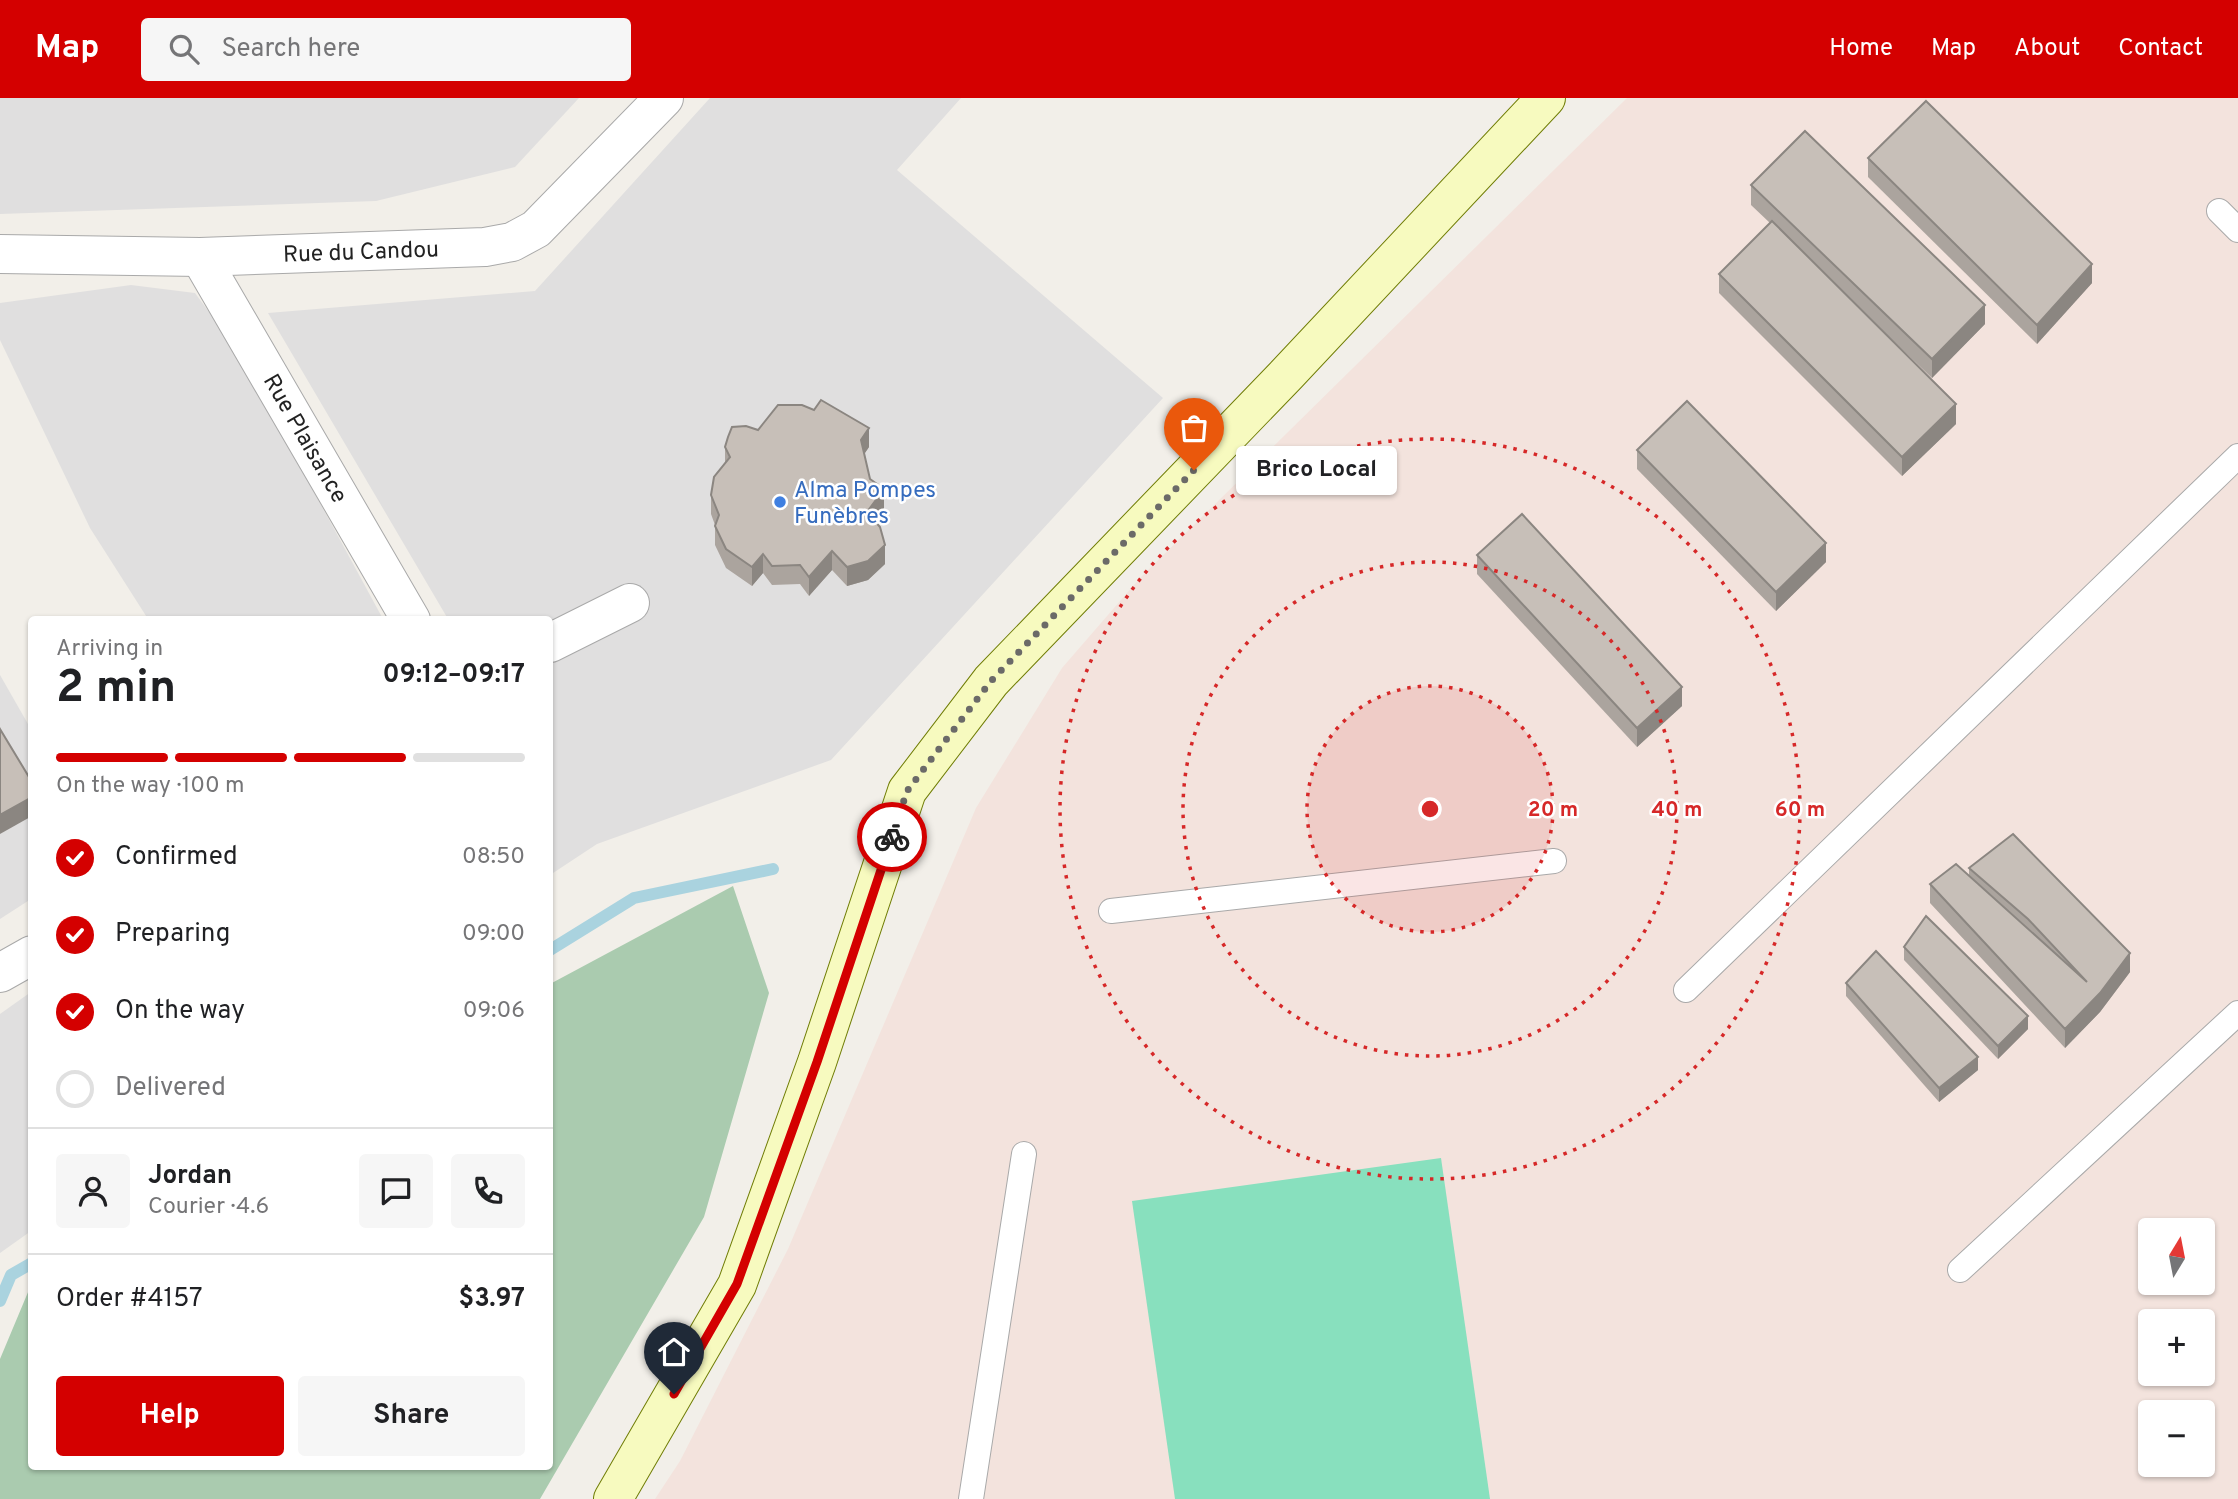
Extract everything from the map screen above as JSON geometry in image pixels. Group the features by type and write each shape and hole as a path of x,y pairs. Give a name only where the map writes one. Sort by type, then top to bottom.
{"main road":[{"path":"612,1499 737,1284 817,1062 907,791 991,681 1287,374 1546,98"}],"street":[{"name":"Rue du Candou","path":"0,254 200,257 485,247 512,242 536,229 664,98"},
{"name":"Rue Plaisance","path":"200,257 409,616"},
{"path":"553,642 630,603"},
{"path":"0,973 28,957"}],"lane":[{"path":"2219,212 2238,230"},
{"path":"1686,990 2238,456"},
{"path":"1111,911 1554,861"},
{"path":"1960,1270 2238,1013"},
{"path":"971,1499 1024,1154"}],"shaded area":[{"path":"0,98 579,98 515,167 376,201 0,214"},
{"path":"710,98 961,98 897,170 1163,398 831,760 597,844 553,873 553,616 446,616 268,313 535,291"},
{"path":"1627,98 2238,98 2238,1499 655,1499 680,1461 788,1249 976,808 1062,668 1140,578"},
{"path":"131,285 195,293 237,350 381,616 146,616 90,528 0,340 0,303"},
{"path":"0,675 28,724 28,901 0,919"},
{"path":"28,994 28,1233 0,1253 0,1014"}],"green space":[{"path":"733,886 769,993 704,1217 540,1499 0,1499 0,1359 28,1292 28,1470 553,1470 553,982"},
{"path":"1441,1158 1490,1499 1175,1499 1132,1201"}],"building":[{"path":"1926,101 2092,264 2037,325 1868,158"},
{"path":"1805,131 1985,305 1932,359 1751,185"},
{"path":"1772,221 1956,404 1902,457 1719,274"},
{"path":"821,400 869,428 861,440 870,479 884,489 867,512 880,527 885,545 868,561 847,567 832,551 809,577 800,565 772,566 763,554 752,567 726,549 715,526 719,515 711,495 714,477 730,457 725,447 732,427 746,426 758,430 778,405 802,405 814,410"},
{"path":"1687,401 1826,543 1776,592 1637,450"},
{"path":"1522,514 1682,687 1637,728 1477,555"},
{"path":"0,729 28,775 28,799 0,815"},
{"path":"2013,834 2130,953 2100,993 2065,1029 1930,884 1956,864 2087,982 2028,919 1969,868"},
{"path":"1926,916 2028,1016 1998,1046 1904,947"},
{"path":"1876,951 1978,1057 1939,1088 1846,983"}],"waterway":[{"path":"553,948 634,898 773,869"},
{"path":"0,1301 11,1275 28,1265"}],"way so far":[{"path":"892,837 907,791 991,681 1194,470"}],"place":[{"name":"Brico Local","path":"1194,470"},
{"name":"Alma Pompes Funèbres","path":"780,502"}],"route":[{"path":"674,1394 737,1284 817,1062 892,837"}]}
